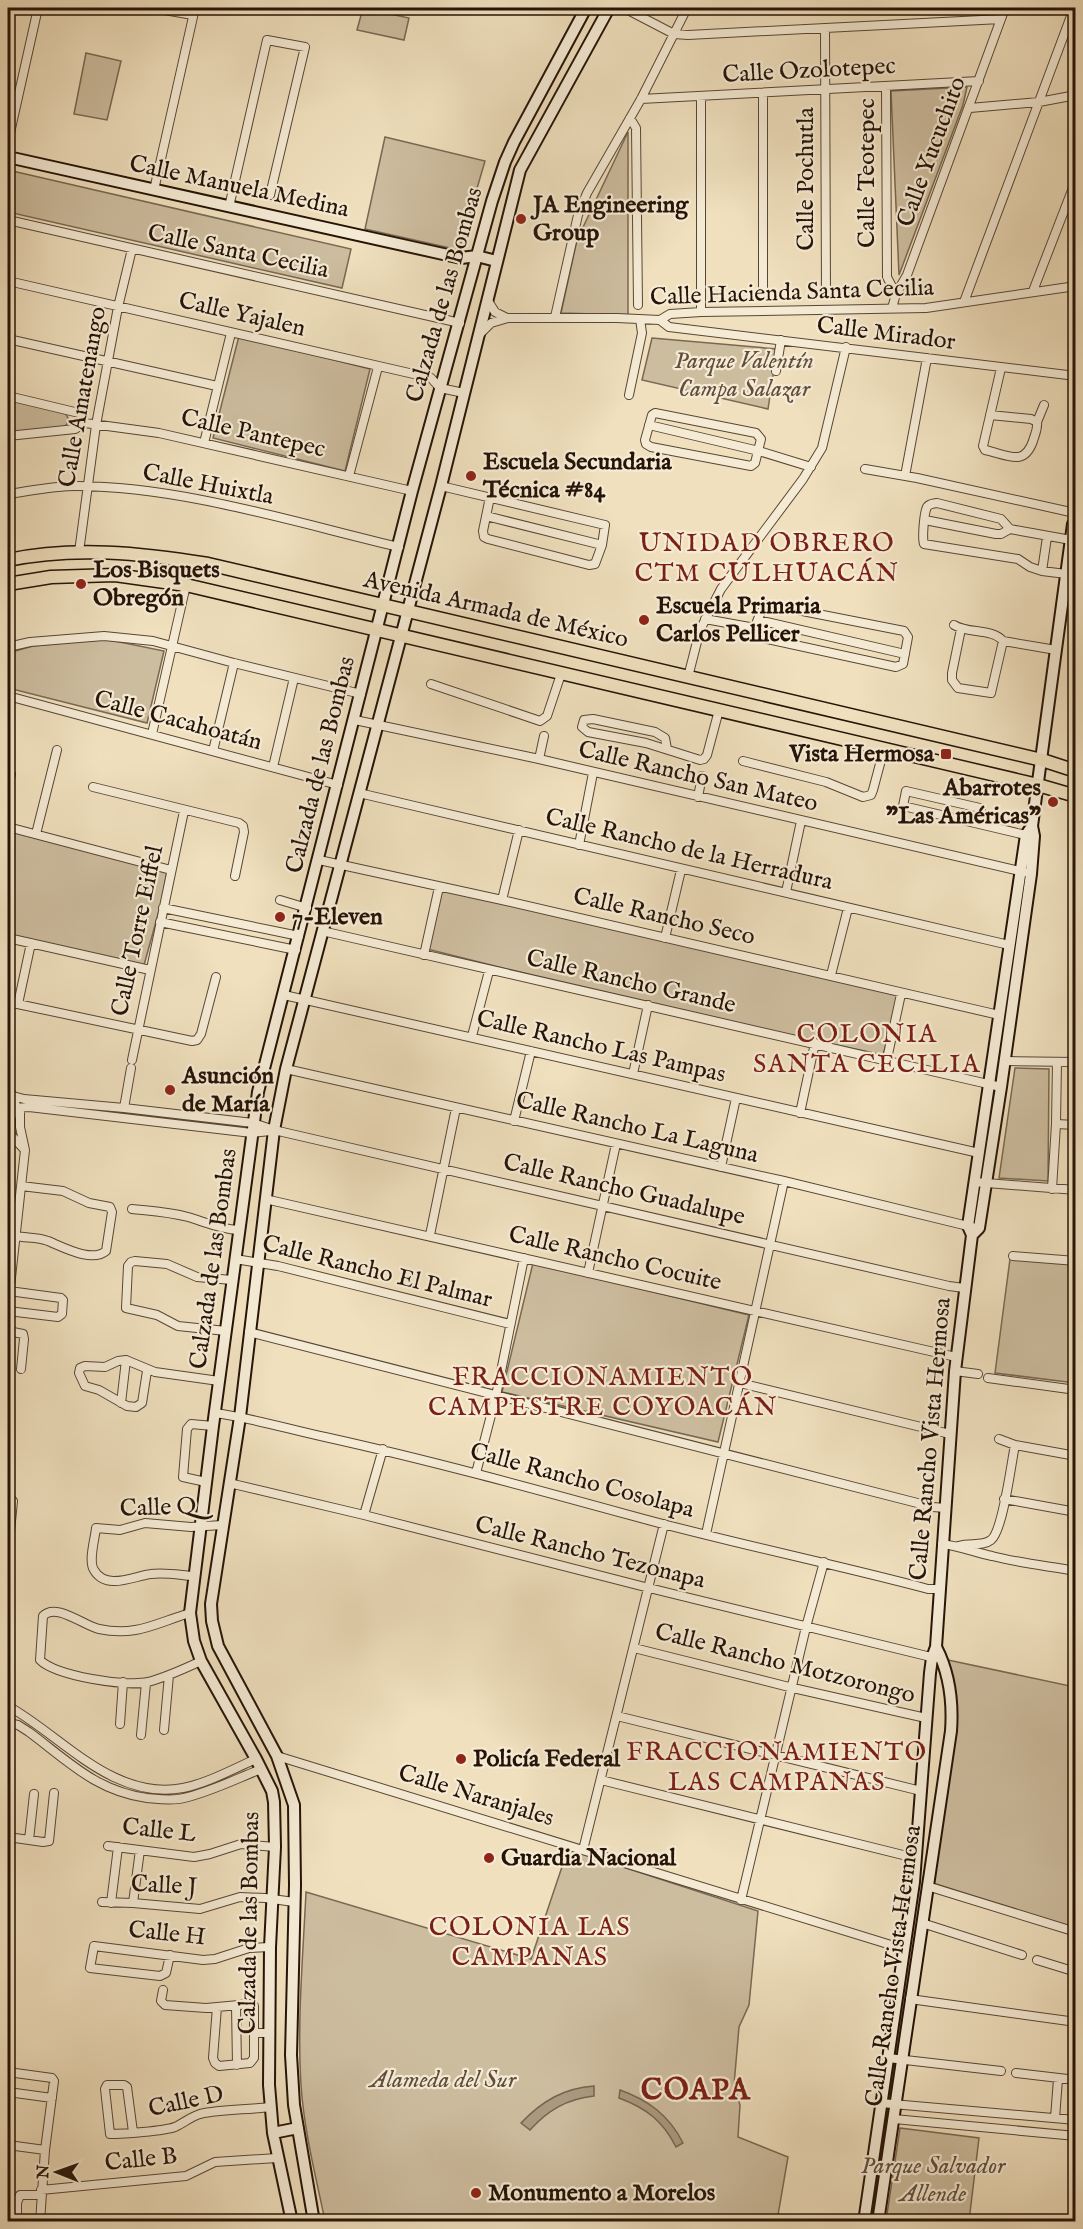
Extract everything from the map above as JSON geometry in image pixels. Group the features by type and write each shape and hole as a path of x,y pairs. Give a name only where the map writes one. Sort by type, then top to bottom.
{"main road":[{"name":"Calzada de las Bombas","path":"292,2222 277,2158 270,2107 268,2033 270,1947 274,1898 274,1802 272,1791 259,1764 201,1661 194,1641 190,1613 238,1230 258,1092 412,491 492,201 514,142 586,8"},
{"name":"Calzada de las Bombas","path":"314,2222 298,2128 291,2055 294,1805 277,1755 218,1646 211,1604 240,1417 274,1130 286,1069 441,486 520,170 609,8"},
{"name":"Calle Manuela Medina","path":"8,157 461,258 477,256"},
{"path":"492,201 510,205"},
{"path":"477,256 496,261"},
{"name":"Calle Rancho Vista Hermosa","path":"973,1230 987,1184 1017,983 1031,832 1075,517"},
{"name":"Avenida Armada de México","path":"8,560 48,553 79,552 156,555 208,564 1042,760 1076,771"},
{"name":"Avenida Armada de México","path":"8,584 51,577 104,575 144,578 186,585 1038,785 1076,796"},
{"name":"Calle Rancho Vista Hermosa","path":"864,2222 915,1858 926,1718 936,1654 956,1357 973,1230 974,1182 1010,945 1026,873"},
{"path":"1004,981 1017,983"},
{"name":"Calle Rancho Vista Hermosa","path":"878,2222 951,1722 951,1702 936,1654"},
{"path":"273,2133 298,2128"}],"street":[{"path":"8,142 38,8"},
{"path":"153,8 194,11 154,190"},
{"path":"624,8 674,34 688,36 1001,19"},
{"path":"555,317 578,215 587,193 641,99 687,8"},
{"name":"Calle Yucuchito","path":"892,308 896,294 907,275 970,108 1005,8"},
{"path":"964,302 1074,8"},
{"name":"Calle Pochutla","path":"825,28 826,294"},
{"path":"229,207 233,188 267,40 305,47 270,195 233,188"},
{"name":"Calle Ozolotepec","path":"641,99 979,81"},
{"name":"Calle Teotepec","path":"886,86 887,277 896,294"},
{"path":"763,93 763,295"},
{"path":"970,108 1039,102 1076,95"},
{"path":"701,97 701,312"},
{"path":"630,118 636,128 638,305"},
{"path":"1033,291 1076,180"},
{"name":"Calle Santa Cecilia","path":"8,220 460,323"},
{"name":"Calle Amatenango","path":"79,552 96,425 118,307 132,249"},
{"name":"Calle Yajalen","path":"8,281 431,378 440,388 464,393"},
{"name":"Calle Hacienda Santa Cecilia","path":"477,339 491,322 508,318 660,320 670,314 701,312 926,308 1076,286"},
{"path":"488,298 489,306 495,312 508,318"},
{"path":"629,395 642,333 640,319"},
{"name":"Calle Mirador","path":"660,320 669,327 1076,376"},
{"path":"204,443 231,333"},
{"path":"8,339 217,386"},
{"path":"776,371 781,340"},
{"path":"688,677 700,630 721,589 811,467 822,448 846,348"},
{"path":"905,476 927,358"},
{"path":"349,476 378,367"},
{"path":"1001,368 983,446 986,450 1024,457 1029,452 1044,405"},
{"name":"Calle Pantepec","path":"8,396 79,413 85,423"},
{"path":"656,413 756,433 761,440 759,451 755,463 751,466 651,447 646,444 645,440 652,414 656,413"},
{"path":"990,415 1031,419 1037,422"},
{"name":"Calle Pantepec","path":"8,436 75,429 85,423 159,433 412,491"},
{"path":"649,425 759,451 811,467"},
{"path":"865,469 917,478 1075,517"},
{"name":"Calle Huixtla","path":"8,494 74,486 143,491 215,503 399,547"},
{"path":"441,486 490,497 605,525 602,545 595,564 589,566 484,537 483,531 490,497"},
{"path":"1066,574 1042,571 1018,559 924,544 922,538 927,508 937,503 1001,519 1010,529 1071,540"},
{"path":"486,516 602,545"},
{"path":"925,520 996,534 1010,529"},
{"path":"1042,571 1047,537"},
{"path":"152,734 174,646 186,585"},
{"path":"772,604 904,631 908,637 903,664 896,667 758,637 755,635 757,624 765,607 772,604"},
{"path":"705,619 757,624 905,654"},
{"path":"1004,641 990,693 958,687 952,680 957,627 1000,637 1004,641 1056,650"},
{"path":"8,647 30,642 104,636 153,641 361,694"},
{"path":"213,751 234,663"},
{"path":"431,684 535,721 544,720 561,674"},
{"path":"273,767 294,678"},
{"name":"Calle Cacahoatán","path":"8,696 338,785"},
{"path":"667,749 664,738 655,732 593,719 584,720 582,727 588,732 667,749 696,760 704,759 707,755 719,710"},
{"name":"Calle Rancho San Mateo","path":"355,720 539,759 1026,873"},
{"path":"539,759 544,736"},
{"path":"743,761 826,782 859,797 867,797 873,790 884,749"},
{"path":"36,834 57,750"},
{"path":"8,771 11,774 8,791"},
{"path":"579,845 593,773"},
{"path":"698,798 702,776"},
{"path":"93,788 239,823 243,826 244,832 235,876"},
{"path":"981,824 983,816 980,808 906,791 903,806 981,824 1031,832"},
{"name":"Calle Rancho de la Herradura","path":"358,794 1010,945"},
{"name":"Calle Torre Eiffel","path":"124,1108 138,1029 184,811"},
{"path":"786,892 801,821"},
{"path":"8,827 171,870"},
{"path":"502,900 519,830"},
{"name":"Calle Rancho Seco","path":"319,860 999,1015"},
{"path":"665,938 681,870"},
{"path":"424,955 439,887"},
{"path":"280,900 306,908"},
{"path":"163,908 299,936"},
{"path":"831,975 848,908"},
{"path":"160,922 296,950"},
{"path":"225,935 228,922"},
{"name":"Calle Rancho Grande","path":"322,931 1001,1087"},
{"path":"8,938 150,970"},
{"path":"18,1004 31,943"},
{"path":"472,1036 489,970"},
{"path":"8,1002 192,1041 197,1040 201,1034 216,977"},
{"path":"887,1059 901,994"},
{"name":"Calle Rancho Las Pampas","path":"284,995 979,1153"},
{"path":"633,1074 648,1005"},
{"path":"800,1113 816,1043"},
{"path":"514,1121 531,1051"},
{"path":"1005,1061 1076,1062"},
{"path":"1052,1189 1057,1062"},
{"name":"Calle Rancho La Laguna","path":"286,1069 784,1181 973,1230"},
{"path":"10,1093 24,1099 124,1108 252,1128"},
{"path":"8,1305 25,1150 18,1108 10,1093"},
{"path":"721,1167 736,1098"},
{"path":"18,1108 274,1130"},
{"path":"8,1120 18,1108"},
{"path":"430,1235 456,1108"},
{"path":"1056,1124 1076,1125"},
{"name":"Calle Rancho Guadalupe","path":"274,1130 964,1288"},
{"path":"8,1132 25,1150"},
{"path":"588,1273 616,1144"},
{"path":"706,1534 784,1181"},
{"path":"974,1182 1076,1190"},
{"path":"16,1236 47,1240 68,1251 99,1256 106,1251 112,1212 110,1207 89,1203 63,1191 21,1186"},
{"name":"Calle Rancho Cocuite","path":"265,1199 956,1357"},
{"path":"132,1209 160,1211 209,1225 238,1230"},
{"path":"1013,1256 1076,1261"},
{"path":"476,1473 496,1396 525,1258"},
{"name":"Calle Rancho El Palmar","path":"235,1259 259,1262 510,1324"},
{"path":"226,1331 178,1326 157,1315 126,1308 128,1266 130,1262 166,1264 190,1275 232,1280"},
{"path":"8,1311 58,1317 62,1314 63,1300 9,1292"},
{"path":"8,1330 23,1334 21,1369"},
{"path":"249,1332 723,1454 933,1507 945,1508"},
{"path":"147,1371 142,1404 131,1408 99,1390 85,1386 79,1372 80,1368 85,1366 105,1367 126,1360 147,1371 219,1381"},
{"path":"121,1403 126,1360"},
{"path":"955,1371 978,1374"},
{"path":"988,1378 1076,1390"},
{"path":"740,1383 950,1434"},
{"name":"Calle Rancho Cosolapa","path":"214,1413 383,1449 664,1524 939,1589"},
{"path":"206,1482 183,1477 187,1429 191,1424 213,1425"},
{"path":"999,1440 1076,1456"},
{"path":"942,1544 959,1546 967,1543 983,1544 993,1539 998,1531 1015,1445"},
{"path":"364,1515 383,1449"},
{"name":"Calle Rancho Tezonapa","path":"229,1483 364,1515 807,1628 936,1654"},
{"path":"8,1496 13,1501 8,1552"},
{"path":"1004,1499 1076,1512"},
{"name":"Calle Q","path":"193,1576 153,1574 126,1581 106,1579 94,1570 92,1564 96,1528 120,1530 146,1523 222,1525"},
{"path":"583,1850 664,1524"},
{"path":"982,1553 983,1544"},
{"path":"959,1546 965,1551 1076,1571"},
{"path":"741,1900 824,1562"},
{"path":"190,1613 140,1631 130,1632 101,1629 70,1616 52,1611 46,1612 43,1616 40,1660 45,1665 69,1675 146,1683 201,1661"},
{"name":"Calle Rancho Motzorongo","path":"634,1648 793,1688 926,1718"},
{"path":"164,1730 169,1675"},
{"path":"120,1724 123,1682"},
{"path":"141,1735 146,1683"},
{"path":"8,1706 28,1718 65,1747 114,1778 148,1787 181,1788 259,1764"},
{"path":"617,1716 921,1791"},
{"path":"8,1723 18,1725 107,1788 137,1796 168,1800 182,1799 259,1764"},
{"name":"Calle Naranjales","path":"277,1755 904,1949"},
{"path":"602,1780 915,1858"},
{"path":"8,1837 49,1841 54,1793"},
{"path":"29,1840 34,1794"},
{"name":"Calle L","path":"108,1846 194,1857 241,1844 275,1847"},
{"path":"111,1903 118,1847"},
{"path":"133,1903 140,1850"},
{"path":"927,1886 1076,1932"},
{"name":"Calle J","path":"102,1902 200,1909 240,1897 274,1898 294,1902"},
{"path":"922,1923 1022,1955"},
{"name":"Calle H","path":"170,1955 166,1973 160,1976 90,1968 94,1946 170,1955 203,1960 215,1959 249,1948 270,1947"},
{"path":"1037,1960 1076,1972"},
{"path":"163,1990 161,2001 165,2005 217,2007 250,2004 254,2006 254,2058 250,2063 219,2066 214,2063 217,2007"},
{"path":"910,1999 1076,2022"},
{"path":"236,2006 237,2065"},
{"path":"254,2033 268,2033"},
{"path":"888,2058 1000,2071"},
{"path":"8,2072 52,2078 54,2081 45,2150 40,2222"},
{"path":"1016,2073 1076,2080"},
{"path":"1055,2118 1058,2079"},
{"name":"Calle D","path":"133,2132 127,2087 107,2085 105,2089 110,2134 133,2132 174,2127 203,2114 270,2107"},
{"path":"8,2092 52,2098"},
{"path":"881,2103 1076,2120"},
{"path":"1008,2129 1010,2114"},
{"path":"894,2119 1076,2136"},
{"path":"8,2145 45,2150"},
{"name":"Calle B","path":"17,2222 16,2203 20,2195 186,2176 214,2162 277,2158"}],"green space":[{"path":"363,8 409,18 404,40 357,30"},
{"path":"86,53 121,61 107,120 74,114"},
{"path":"967,87 963,105 899,275 891,91"},
{"path":"628,132 628,315 561,313 577,240"},
{"path":"385,137 485,161 459,250 365,229"},
{"path":"8,170 351,249 342,288 8,212"},
{"path":"239,336 370,369 345,471 213,438"},
{"name":"Parque Valentín Campa Salazar","path":"652,338 777,349 768,409 642,380"},
{"path":"8,398 64,411 68,418 67,424 62,429 8,435"},
{"path":"105,639 164,651 147,723 8,688 8,653 33,646"},
{"path":"8,829 168,866 162,900 144,965 8,936"},
{"path":"436,888 900,994 883,1055 648,1004 423,948"},
{"path":"1015,1068 1049,1069 1048,1181 999,1178"},
{"path":"1010,1259 1075,1263 1075,1383 995,1373"},
{"path":"533,1263 749,1315 718,1442 502,1392"},
{"path":"948,1660 1075,1687 1075,1929 930,1882 954,1718"},
{"name":"Alameda del Sur","path":"568,1849 758,1911 749,2005 739,2027 734,2085 740,2105 738,2137 788,2157 777,2221 325,2221 308,2137 301,2085 300,2013 306,1892 531,1959"},
{"name":"Parque Salvador Allende","path":"900,2128 979,2138 969,2221 886,2221"}],"shaded area":[{"path":"594,2086 594,2096 575,2100 559,2107 530,2130 521,2123 537,2108 554,2097 583,2087"},
{"path":"620,2090 657,2110 671,2124 683,2143 676,2147 653,2116 619,2098"}],"place":[{"name":"JA Engineering Group","path":"521,219"},
{"name":"Escuela Secundaria Técnica #84","path":"471,476"},
{"name":"Los Bisquets Obregón","path":"81,584"},
{"name":"Escuela Primaria Carlos Pellicer","path":"644,620"},
{"name":"Vista Hermosa","path":"946,754"},
{"name":"Abarrotes \"Las Américas\"","path":"1053,802"},
{"name":"7-Eleven","path":"280,917"},
{"name":"Asunción de María","path":"170,1090"},
{"name":"Policía Federal","path":"461,1759"},
{"name":"Guardia Nacional","path":"489,1858"},
{"name":"Monumento a Morelos","path":"476,2193"}],"district":[{"name":"UNIDAD OBRERO CTM CULHUACÁN","path":"767,558"},
{"name":"COLONIA SANTA CECILIA","path":"867,1049"},
{"name":"FRACCIONAMIENTO CAMPESTRE COYOACÁN","path":"603,1392"},
{"name":"FRACCIONAMIENTO LAS CAMPANAS","path":"777,1767"},
{"name":"COLONIA LAS CAMPANAS","path":"530,1942"},
{"name":"COAPA","path":"696,2091"}]}
